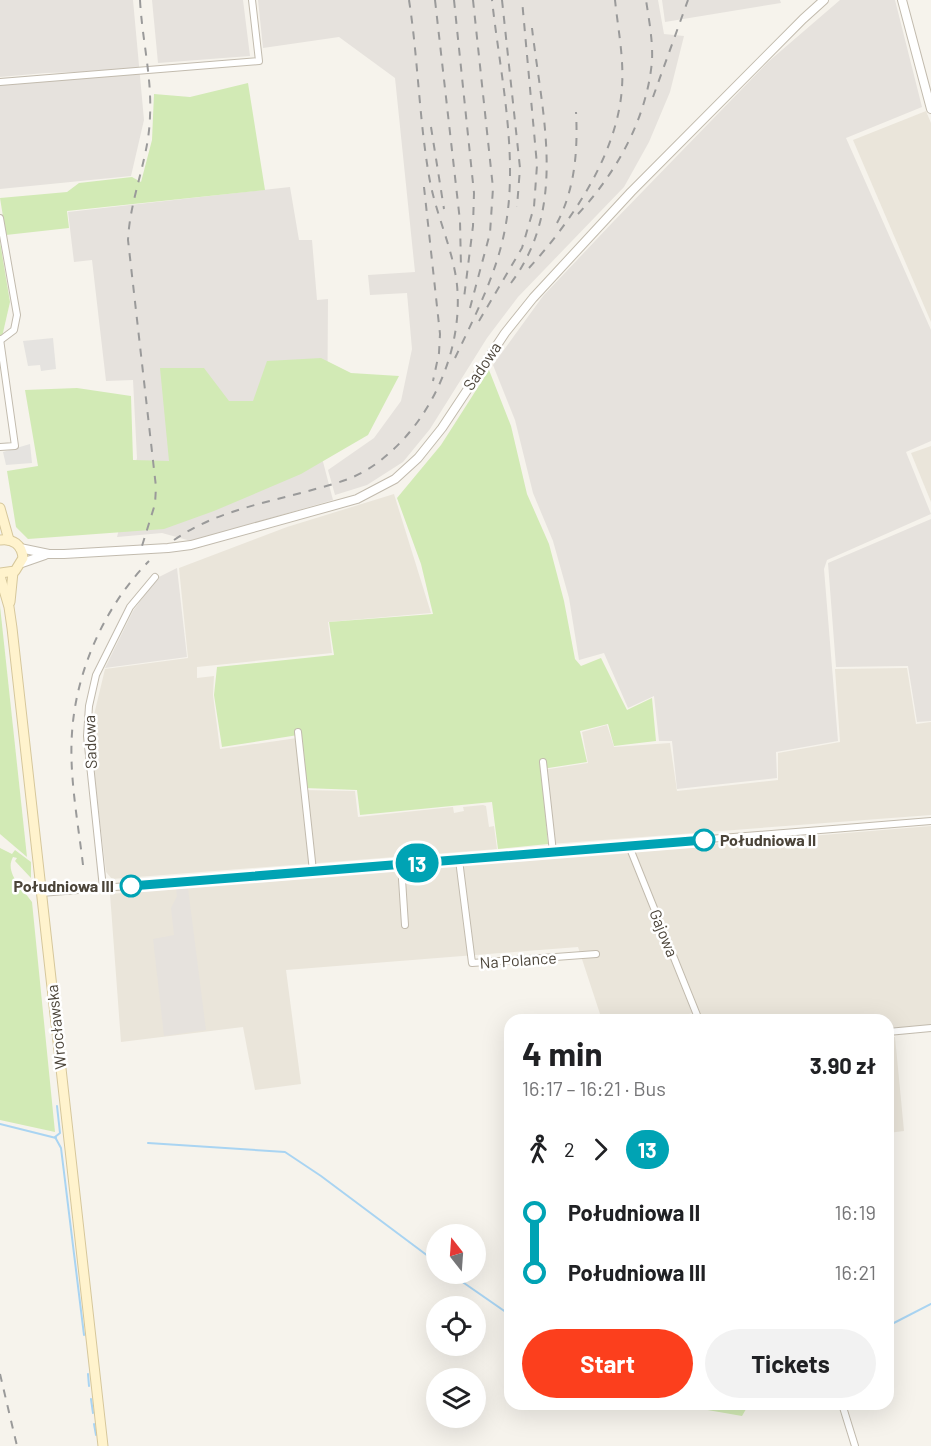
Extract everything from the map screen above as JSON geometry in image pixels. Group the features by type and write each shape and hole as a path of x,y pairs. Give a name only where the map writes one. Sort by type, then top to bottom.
{"main road":[{"path":"0,508 5,540 20,548 22,563 13,572 0,574"},
{"name":"Wrocławska","path":"9,607 13,572"},
{"name":"Wrocławska","path":"0,574 9,607 43,893 103,1446"}],"street":[{"path":"0,82 259,61 252,0"},
{"name":"Sadowa","path":"20,548 49,554 179,547 357,499 395,479 424,451 505,333 567,260 824,0"},
{"path":"902,0 931,108"},
{"path":"0,218 17,315 14,330 1,339 15,446 0,447"},
{"name":"Sadowa","path":"22,563 49,554"},
{"name":"Sadowa","path":"103,888 87,736 89,706 96,675 130,606 155,577"},
{"path":"298,732 313,871"},
{"path":"543,762 553,852"},
{"path":"43,893 931,821"},
{"name":"Gajowa","path":"629,846 697,1014"},
{"name":"Na Polance","path":"459,860 472,963 596,954"},
{"path":"401,864 405,925"},
{"path":"894,1031 931,1028"},
{"path":"844,1410 855,1446"}],"shaded area":[{"path":"0,0 133,0 144,120 131,176 0,189 0,82 124,71 45,73 0,77"},
{"path":"152,0 243,0 250,56 158,63"},
{"path":"258,0 658,0 664,34 684,36 670,92 649,142 624,187 518,297 487,338 430,429 403,462 367,485 335,495 328,470 374,438 401,401 412,349 407,293 370,295 368,275 415,272 395,78 339,37 263,48"},
{"path":"662,0 780,0 781,3 665,22"},
{"path":"840,0 895,0 922,107 846,138 931,330 931,441 906,452 931,514 827,560 824,569 838,741 776,752 777,778 677,789 672,741 659,741 654,696 628,708 604,653 579,660 569,598 553,541 533,493 515,420 493,365 543,296 612,223 768,62"},
{"path":"926,111 931,123 931,322 853,140"},
{"path":"290,187 299,240 312,240 317,300 328,299 327,449 321,454 333,500 191,541 162,533 117,537 137,458 133,380 106,381 92,260 74,262 68,212"},
{"path":"53,338 56,369 41,371 40,365 28,366 23,341"},
{"path":"30,444 32,463 6,465 3,452"},
{"path":"931,446 931,502 911,453"},
{"path":"394,494 431,613 328,622 332,653 197,667 197,678 214,676 213,695 220,749 297,738 303,790 355,791 358,817 453,807 454,813 464,811 463,807 486,806 489,827 494,826 497,849 112,879 106,872 92,755 93,719 105,669 188,658 179,568 287,527"},
{"path":"931,519 931,721 917,722 908,666 836,667 828,563"},
{"path":"177,568 187,657 105,668 133,611 157,578"},
{"path":"907,668 916,724 931,722 931,815 550,844 543,770 588,763 582,732 607,725 614,747 670,743 677,791 778,780 778,753 840,742 835,669"},
{"path":"931,826 931,1025 894,1028 894,1014 698,1014 697,1012 689,1014 600,1014 578,947 286,970 301,1084 255,1090 243,1027 121,1042 110,894"},
{"path":"188,888 206,1030 164,1036 153,939 174,935 171,908 177,896 176,889"},
{"path":"894,1037 904,1131 894,1132"}],"green space":[{"path":"248,83 265,190 67,211 69,228 6,235 0,198 67,192 79,183 132,177 141,182 152,140 154,94 190,97"},
{"path":"0,242 10,302 2,337 0,336"},
{"path":"321,358 351,373 399,376 368,435 301,474 214,511 164,529 28,539 16,527 7,471 38,466 25,390 77,388 131,396 133,460 169,461 160,368 204,368 229,401 253,401 267,361"},
{"path":"489,370 511,426 527,494 549,544 564,601 575,659 581,666 601,658 627,710 652,698 656,741 614,746 608,724 580,731 587,762 542,769 548,844 498,849 492,802 360,815 357,790 305,788 298,735 222,747 214,695 217,667 334,655 329,622 433,614 421,564 397,498 441,445"},
{"path":"0,606 27,857 0,834"},
{"path":"0,848 12,854 15,850 31,862 31,878 15,861 17,858 13,857 11,869 16,881 32,902 55,1132 0,1120"},
{"path":"708,1410 746,1410 742,1416"}],"waterway":[{"path":"57,1106 60,1133 55,1137 61,1148 84,1335"},
{"path":"0,1124 56,1138"},
{"path":"148,1143 285,1152 426,1255"},
{"path":"465,1284 504,1311"},
{"path":"894,1323 931,1304"},
{"path":"88,1374 89,1386"},
{"path":"91,1399 93,1413"},
{"path":"94,1424 96,1435"}],"railway":[{"path":"140,0 150,87 150,116 149,132 129,224 128,240 156,487 155,504 142,546"},
{"path":"174,540 220,516 335,483 365,471 386,456 406,437 436,391 447,366 458,312 457,285 452,258 429,176 409,0"},
{"path":"435,0 460,221 461,268"},
{"path":"454,0 474,193 473,226 464,298"},
{"path":"470,308 490,233 493,188 473,0"},
{"path":"455,358 495,266 504,234 508,206 510,177 507,117 492,0"},
{"path":"502,0 520,168 517,207"},
{"path":"479,321 522,248 534,207 537,165 522,0"},
{"path":"529,268 561,229 590,185 612,137 619,112 622,87 615,0"},
{"path":"578,214 617,162 628,143 644,103 652,61 646,0"},
{"path":"653,97 688,0"},
{"path":"511,283 529,254 540,223 545,192 547,160 545,127 532,28"},
{"path":"557,223 568,197 574,169 576,112"},
{"path":"431,127 444,209"},
{"path":"424,187 440,334 439,353 433,381"},
{"path":"83,865 74,799 71,749 75,709 87,663 106,619 133,579 149,561"},
{"path":"0,1374 17,1446"}],"bus line":[{"name":"13","path":"131,886 704,840"}],"place":[{"name":"Południowa II","path":"704,840"},
{"name":"Południowa III","path":"131,886"}]}
